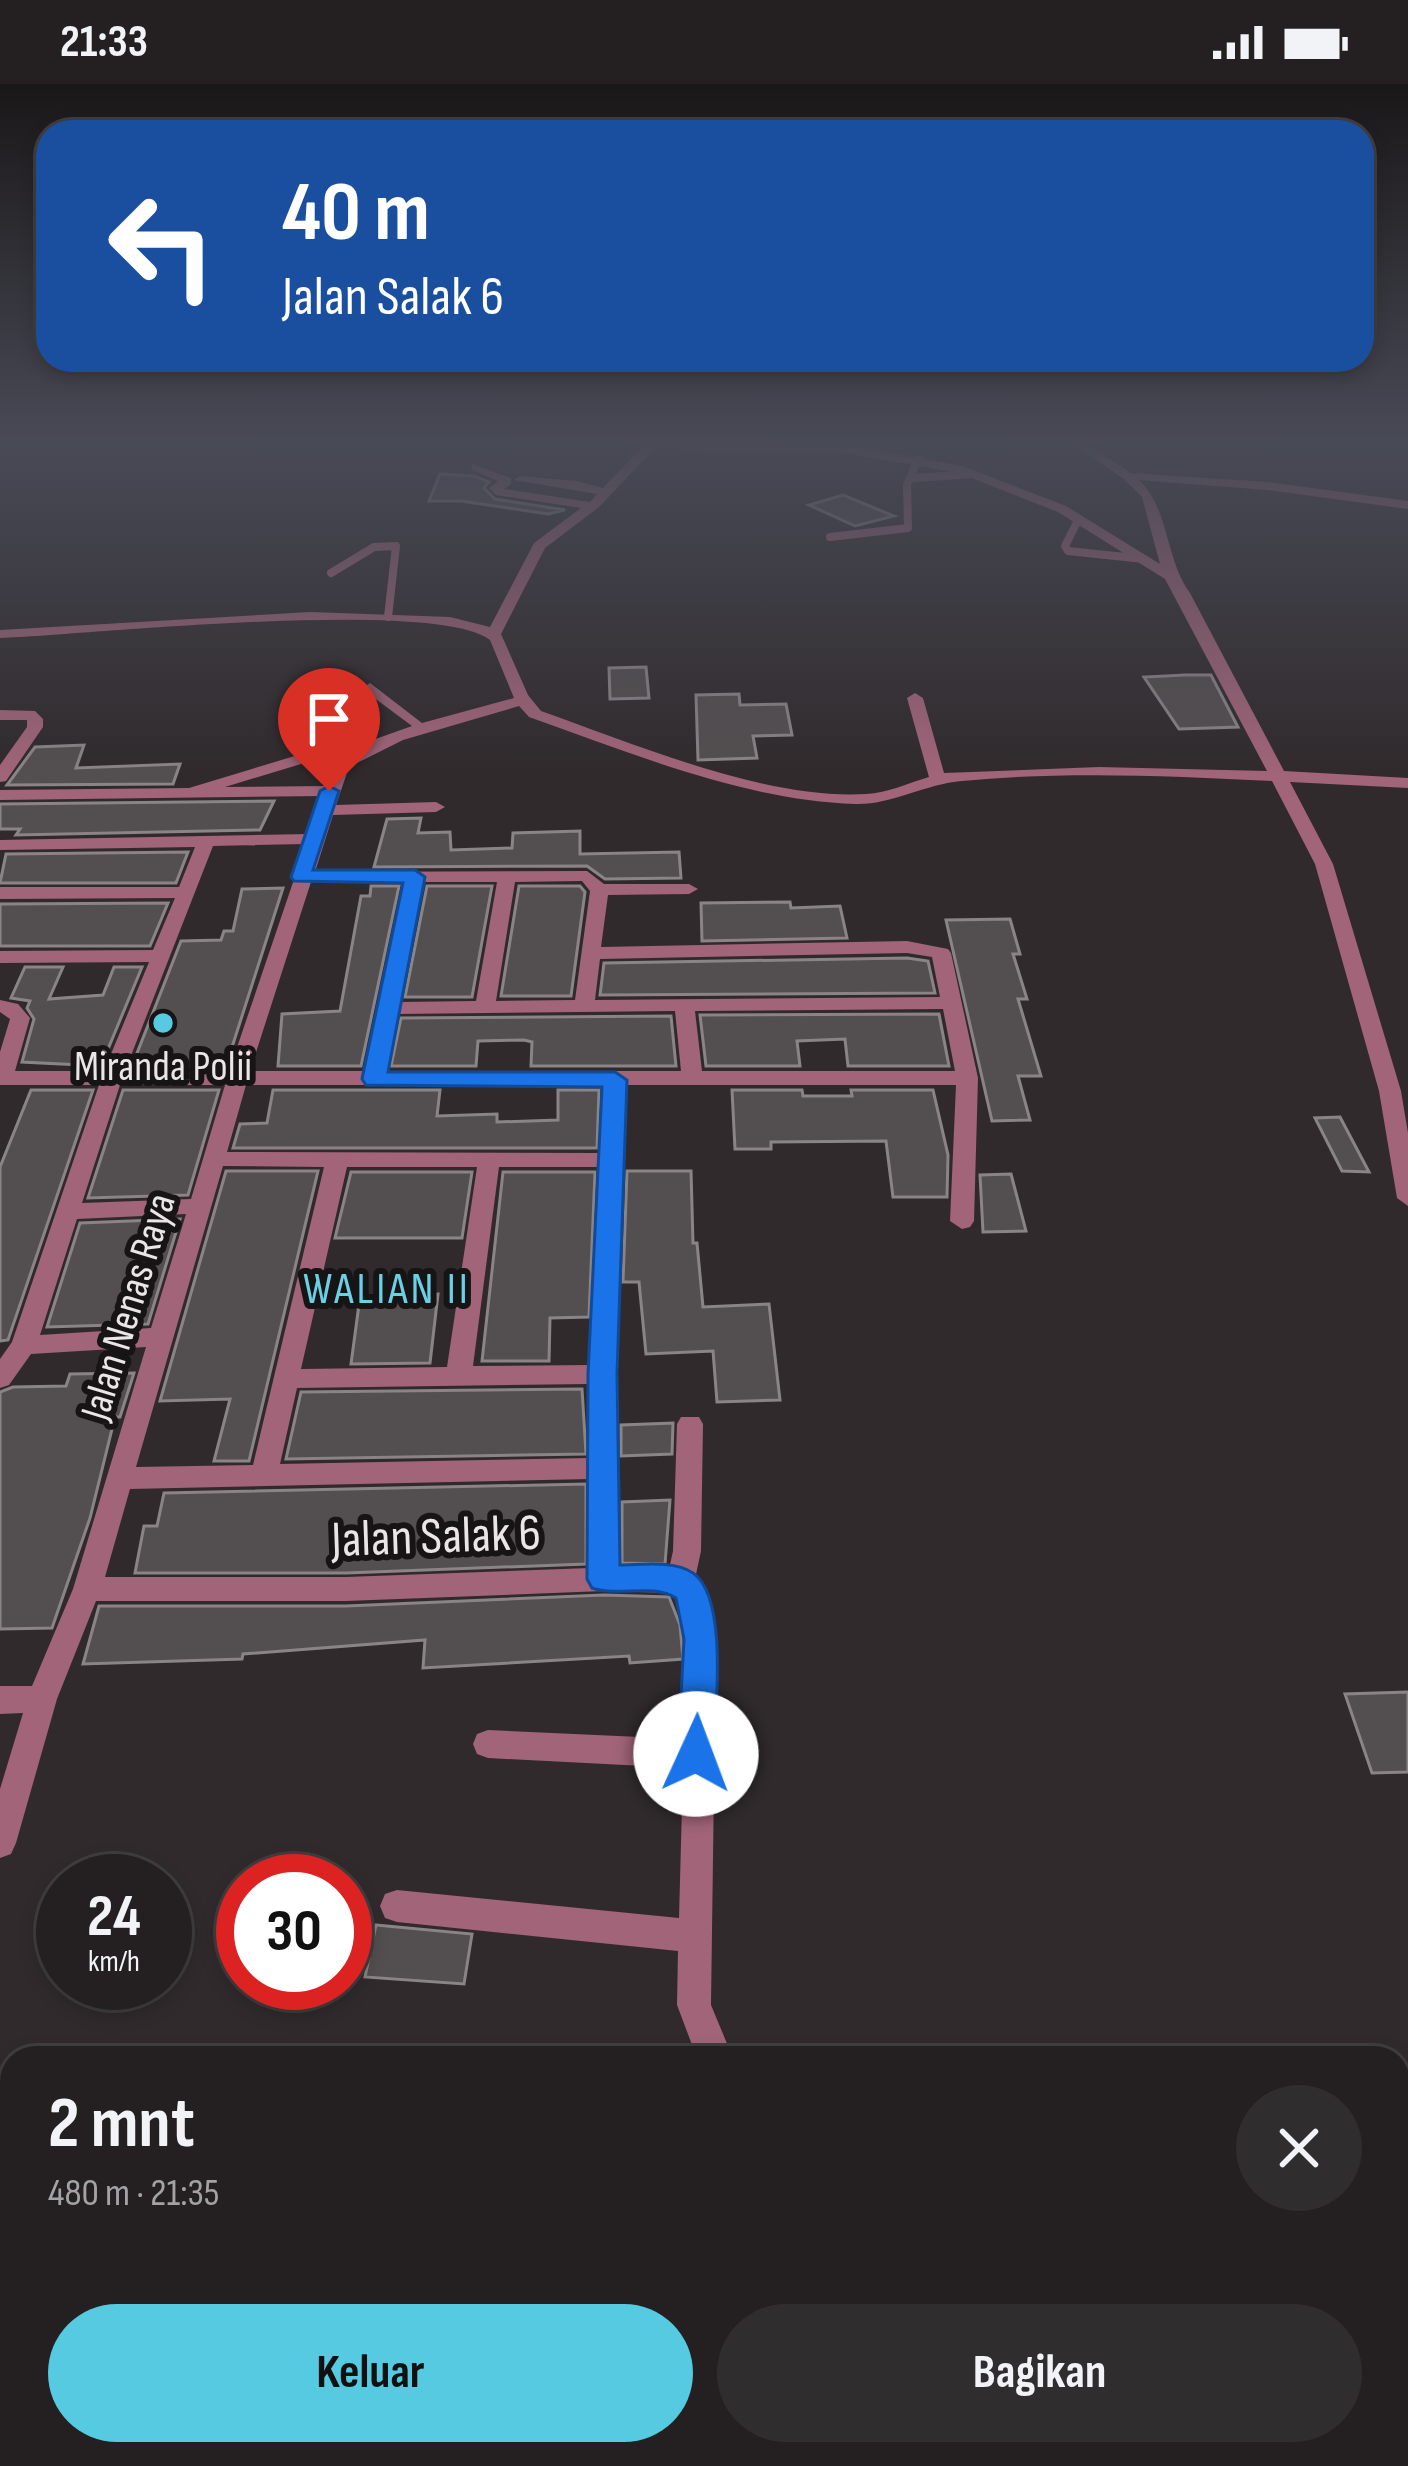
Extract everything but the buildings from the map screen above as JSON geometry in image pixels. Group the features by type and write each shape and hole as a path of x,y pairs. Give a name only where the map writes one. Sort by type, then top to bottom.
{"street":[{"path":"494,635 535,552"},
{"path":"1132,552 1170,576"},
{"path":"1163,552 1170,576 1305,819 1332,886 1390,1091 1408,1198"},
{"path":"0,634 223,620 388,617 479,627 494,635 518,697 535,714 668,760 768,786 852,799 898,795 938,780 1085,772 1408,783"},
{"path":"370,688 416,722"},
{"path":"339,754 416,722 518,697"},
{"path":"192,792 383,742 518,697"},
{"path":"915,698 938,780"},
{"path":"0,715 29,714 35,727 0,777"},
{"name":"Jalan Nenas Raya","path":"0,1844 42,1699 87,1589 158,1337 339,754"},
{"path":"0,795 192,792 436,807"},
{"path":"0,844 314,839"},
{"path":"0,1378 25,1345 111,1081 205,844"},
{"path":"485,1008 508,875"},
{"path":"301,877 587,876 599,890 584,1007"},
{"path":"374,1079 415,877"},
{"path":"599,890 689,889"},
{"path":"0,893 185,892"},
{"path":"592,953 920,947 941,953 967,1078 962,1222"},
{"path":"0,957 158,956"},
{"path":"387,1008 686,1009 953,1003"},
{"path":"0,1006 20,1018 1,1078 967,1078"},
{"path":"686,1009 692,1080"},
{"path":"604,1579 603,1374 615,1080"},
{"path":"216,1159 612,1160"},
{"path":"459,1374 489,1159"},
{"path":"265,1472 337,1160"},
{"path":"69,1211 199,1206"},
{"path":"25,1345 158,1337"},
{"path":"287,1379 603,1374"},
{"path":"690,1424 687,1551 680,1581 691,1592 699,1619 694,2005 709,2046"},
{"path":"119,1478 603,1468"},
{"name":"Jalan Salak 6","path":"87,1589 680,1581"},
{"path":"0,1700 42,1699"},
{"path":"488,1744 696,1754"},
{"path":"397,1906 694,1936"}],"lane":[{"path":"331,573 365,552"},
{"path":"388,617 395,552"},
{"path":"1079,552 1144,559"}],"place":[{"name":"Miranda Polii","path":"163,1023"}],"district":[{"name":"WALIAN II","path":"387,1289"}],"route":[{"path":"329,791 301,877 415,877 374,1079 615,1080 603,1374 604,1579 664,1578 680,1581 691,1592 700,1639 696,1754"}]}
